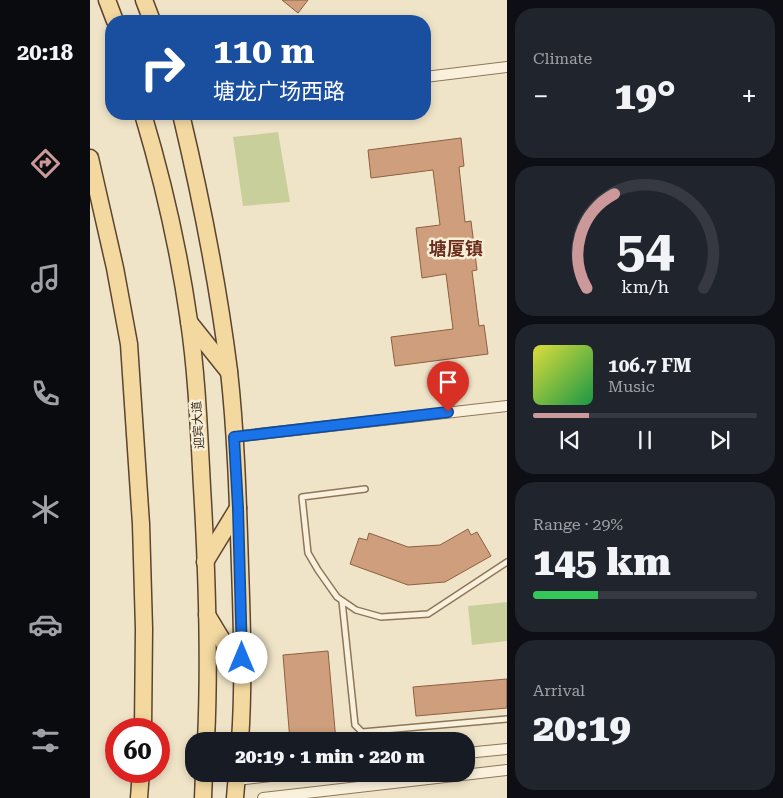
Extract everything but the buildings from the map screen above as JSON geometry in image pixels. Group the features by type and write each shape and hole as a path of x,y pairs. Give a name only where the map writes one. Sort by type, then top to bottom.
{"main road":[{"path":"107,0 113,15"},
{"path":"144,0 150,15"},
{"name":"迎宾大道","path":"145,120 153,147 178,255 189,322 198,421 205,562 207,615 206,732"},
{"path":"182,120 209,246 229,372 238,508 242,673 240,732"},
{"path":"90,158 115,268 129,344 141,524 144,629 143,718"},
{"path":"189,322 229,372"},
{"path":"205,562 238,508"},
{"path":"207,615 242,673"},
{"path":"203,798 204,782"},
{"path":"235,798 237,782"},
{"path":"139,798 140,783"}],"street":[{"path":"431,76 507,67"},
{"path":"234,437 507,406"},
{"path":"475,752 507,749"},
{"path":"263,798 507,770"}],"lane":[{"path":"365,489 302,497 308,553 337,596 356,610 381,617 428,614 507,562"},
{"path":"342,601 355,725 362,732 507,719"}],"green space":[{"path":"278,132 290,202 243,206 233,137"},
{"path":"507,602 507,641 472,645 468,606"}],"district":[{"name":"塘厦镇","path":"456,248"}],"route":[{"path":"242,658 234,437 448,412"}]}
